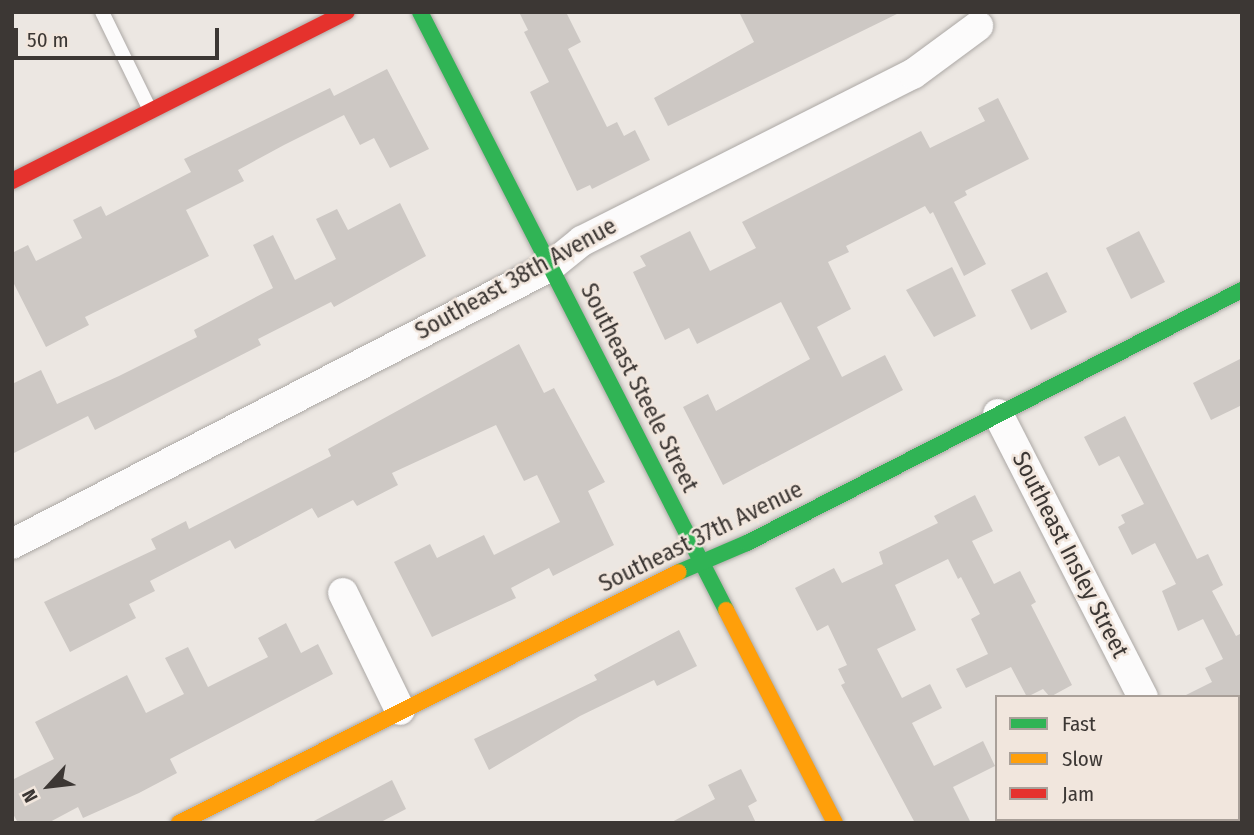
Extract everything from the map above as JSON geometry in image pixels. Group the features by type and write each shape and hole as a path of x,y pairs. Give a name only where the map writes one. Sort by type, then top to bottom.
{"street":[{"path":"12,181 347,12"},
{"name":"Southeast Steele Street","path":"420,12 835,823"},
{"name":"Southeast 38th Avenue","path":"12,544 551,266 582,241 913,74 978,26"},
{"name":"Southeast 37th Avenue","path":"179,823 701,561 747,543 1242,290"},
{"name":"Southeast Insley Street","path":"998,414 1142,695"},
{"path":"343,593 400,710"}],"lane":[{"path":"102,12 151,111"}],"building":[{"path":"519,12 566,12 581,42 568,49 607,127 617,122 624,136 635,130 650,160 592,189 590,185 577,191 530,92 549,82 524,32 528,30"},
{"path":"739,12 901,12 668,126 654,98 754,42"},
{"path":"387,69 429,149 390,168 374,138 360,145 344,115 284,145 238,170 244,181 186,210 209,256 85,317 89,325 46,347 12,280 12,253 28,245 36,261 82,238 73,220 101,206 106,216 191,172 184,159 330,88 334,96"},
{"path":"998,98 1029,159 965,191 967,195 954,202 986,264 964,276 933,212 930,214 925,206 846,246 849,252 828,262 851,309 817,327 842,377 885,355 903,390 723,485 683,407 708,394 716,411 810,359 781,302 697,344 689,328 665,340 633,272 646,266 640,256 690,231 710,271 756,248 742,222 921,131 930,148 985,121 978,108"},
{"path":"400,203 426,256 334,307 331,302 258,339 261,345 95,430 88,416 12,454 12,384 41,370 57,404 119,376 197,337 194,330 273,288 253,245 273,235 295,280 336,259 316,219 337,209 348,230"},
{"path":"1139,231 1165,282 1131,299 1106,248"},
{"path":"952,267 976,316 934,337 906,290"},
{"path":"1047,272 1067,312 1031,330 1011,290"},
{"path":"519,344 544,393 554,388 605,482 588,491 614,545 553,576 549,568 511,588 516,598 432,637 394,562 430,544 437,558 484,535 494,555 560,522 537,475 524,481 496,425 392,473 398,485 357,506 353,500 318,518 312,508 235,549 230,540 150,581 155,591 129,604 136,618 70,652 44,602 156,549 151,539 186,521 189,529 331,456 328,449"},
{"path":"1242,358 1242,405 1211,420 1193,383"},
{"path":"1125,416 1197,559 1208,554 1223,585 1212,591 1236,636 1242,633 1242,697 1186,695 1212,682 1205,668 1223,659 1203,619 1178,631 1162,591 1176,584 1155,543 1132,555 1118,527 1125,523 1121,515 1144,504 1119,456 1099,466 1084,437"},
{"path":"975,495 993,531 972,541 994,584 1020,571 1036,602 1031,605 1072,685 1054,695 1048,695 1043,689 1026,695 1011,667 966,688 956,669 988,654 971,619 980,614 961,577 958,579 948,559 895,585 916,630 877,649 902,698 930,684 942,708 912,723 934,766 983,741 995,766 953,787 971,823 915,823 841,685 845,683 838,669 847,665 828,625 817,631 795,588 834,568 842,583 883,564 879,552 938,523 934,516"},
{"path":"286,623 301,653 318,644 333,674 170,759 177,773 139,793 83,818 78,807 48,823 18,823 12,812 12,780 54,759 35,722 127,675 146,713 184,694 165,658 188,647 208,687 268,657 258,638"},
{"path":"679,630 697,666 657,686 654,680 580,716 489,770 474,739 597,680 594,675"},
{"path":"741,769 757,801 748,806 756,823 670,823 715,799 708,785"},
{"path":"392,780 406,809 379,823 310,823"}],"traffic: fast":[{"path":"420,12 726,610"},
{"path":"679,572 747,543 1242,290"}],"traffic: slow":[{"path":"179,823 679,572"},
{"path":"726,610 835,823"}],"traffic: jam":[{"path":"12,181 347,12"}]}
